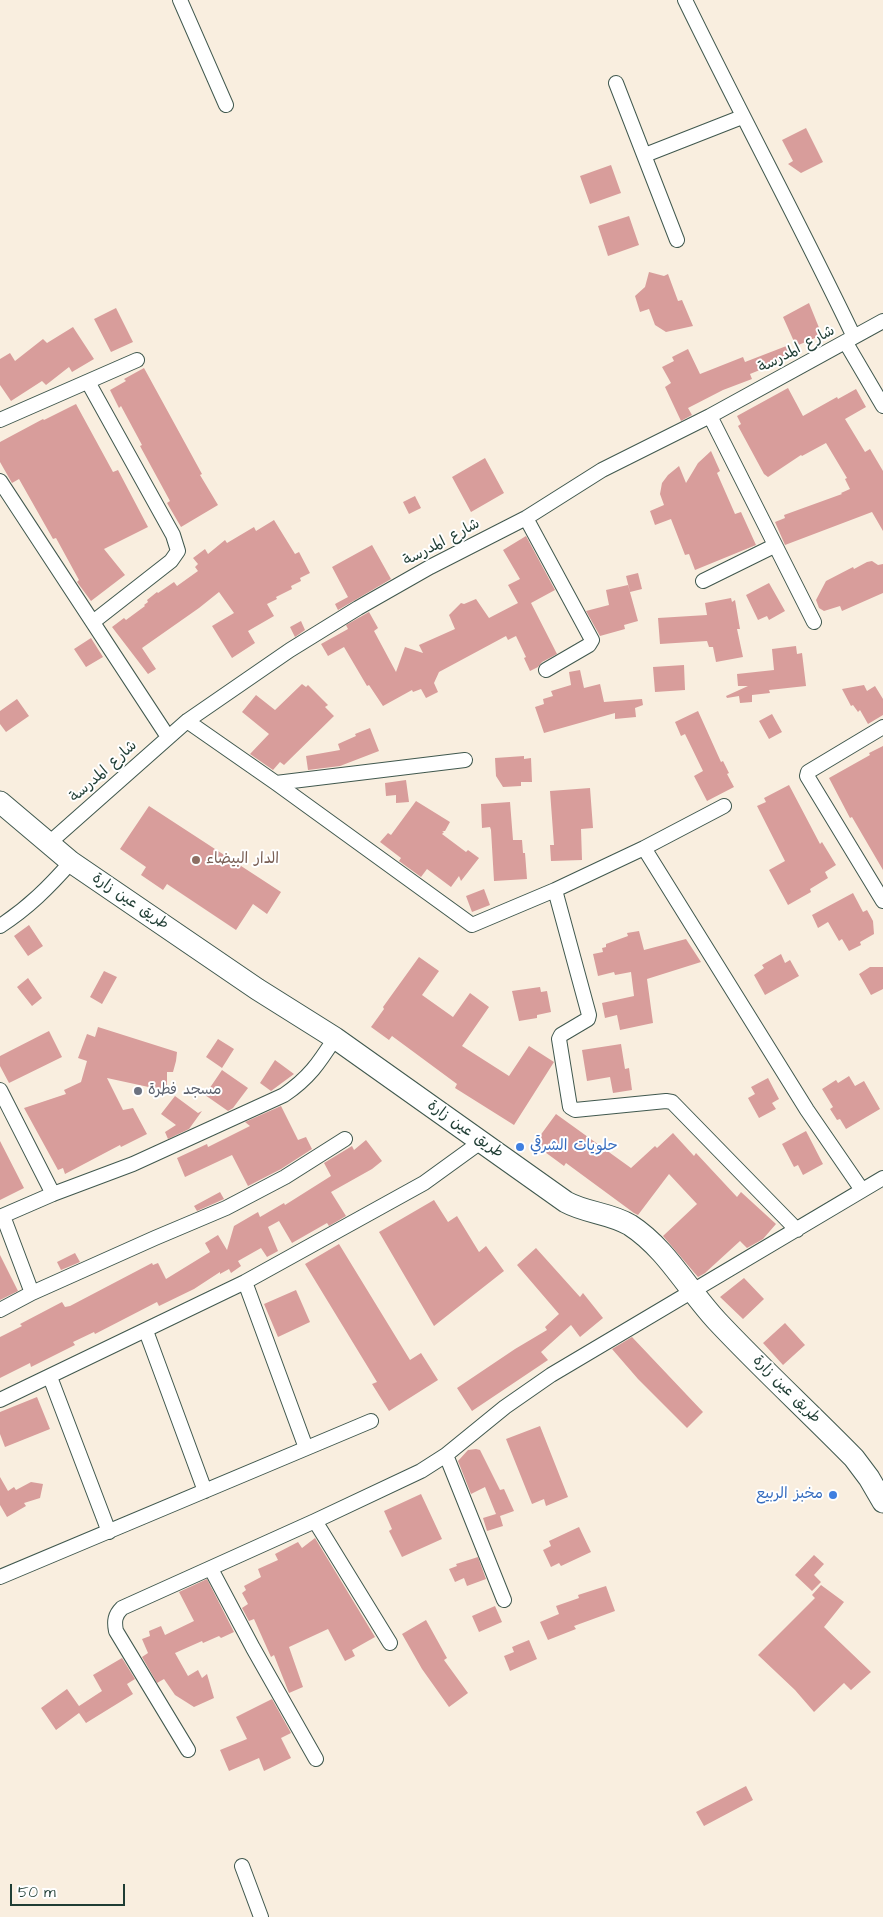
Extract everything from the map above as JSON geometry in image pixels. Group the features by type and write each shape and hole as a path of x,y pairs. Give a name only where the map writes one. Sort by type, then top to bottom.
{"main road":[{"name":"طريق عين زارة","path":"0,802 71,862 257,989 336,1038 566,1202 576,1208 613,1218 630,1225 666,1257 716,1320 854,1458 883,1500"}],"street":[{"path":"180,0 226,105"},
{"path":"685,0 742,117 817,260 850,340 883,406"},
{"path":"616,83 678,240"},
{"path":"645,155 742,117"},
{"name":"شارع المدرسة","path":"48,844 187,721 290,650 430,567 526,518 602,470 710,416 883,321"},
{"path":"0,420 137,360"},
{"path":"88,382 173,535 178,551 171,561 93,622"},
{"path":"710,416 814,622"},
{"path":"0,481 168,737"},
{"path":"526,518 592,640 589,645 546,670"},
{"path":"703,581 774,546"},
{"path":"187,721 472,925 555,890 644,848 724,806"},
{"path":"883,727 808,772 808,776 883,901"},
{"path":"276,783 466,760"},
{"path":"644,848 807,1110 862,1190"},
{"path":"0,926 19,914 47,890 71,862"},
{"path":"555,890 589,1015 588,1019 561,1035 559,1039 570,1107 575,1110 672,1102 797,1230"},
{"path":"32,1293 1,1216 133,1164 284,1096 303,1082 336,1038"},
{"path":"0,1090 53,1194"},
{"path":"0,1310 32,1293 226,1208 285,1177 345,1139"},
{"path":"0,1400 245,1282 424,1183 482,1142"},
{"path":"188,1750 116,1631 115,1622 117,1614 122,1608 211,1569 421,1471 446,1456 527,1391 692,1290 883,1178"},
{"path":"245,1282 306,1448"},
{"path":"146,1331 205,1491"},
{"path":"50,1376 109,1532"},
{"path":"0,1578 371,1421"},
{"path":"446,1456 504,1600"},
{"path":"315,1521 390,1642"},
{"path":"211,1569 316,1759"},
{"path":"242,1866 261,1917"}],"building":[{"path":"806,128 823,162 801,173 788,164 793,161 782,140"},
{"path":"611,165 621,193 590,204 580,176"},
{"path":"629,216 639,245 608,256 598,226"},
{"path":"649,272 664,276 668,274 678,301 682,300 693,326 666,332 655,325 649,309 640,312 635,296 645,287"},
{"path":"809,303 822,335 796,346 783,317"},
{"path":"116,308 133,342 111,352 94,319"},
{"path":"73,327 94,359 72,372 69,367 46,385 42,381 11,401 0,385 0,359 10,353 15,361 43,339 47,343"},
{"path":"789,345 794,356 750,374 752,379 723,390 688,408 692,415 681,421 665,387 671,383 662,367 674,361 672,357 688,349 700,374 743,357 745,362"},
{"path":"144,368 202,474 200,475 218,505 181,527 167,503 170,501 140,446 142,445 110,390 126,381 124,379"},
{"path":"788,388 803,416 856,389 866,407 845,419 865,452 870,449 883,471 883,531 872,512 785,545 775,522 785,518 784,515 842,494 850,489 845,479 847,478 826,443 801,455 768,477 764,474 738,426 741,424 737,416"},
{"path":"76,404 113,472 118,470 148,527 104,549 125,575 91,601 77,582 79,580 56,538 53,539 19,479 12,483 0,462 0,442"},
{"path":"711,451 720,471 717,473 735,514 741,512 756,545 695,570 689,554 685,555 671,519 655,525 650,511 664,505 660,494 662,483 668,475 679,466 686,483 698,463"},
{"path":"485,458 504,493 471,512 452,477"},
{"path":"415,496 421,508 409,514 403,502"},
{"path":"274,520 295,554 299,552 310,573 300,578 301,581 291,586 292,589 267,604 274,616 248,631 255,643 232,658 212,626 234,613 219,592 142,648 156,669 148,674 112,627 124,618 126,620 145,606 148,602 147,600 157,592 174,582 177,586 198,571 195,567 198,564 193,558 205,549 208,554 225,540 227,543 254,527 256,531"},
{"path":"526,536 555,590 531,603 557,654 542,662 538,667 530,671 516,636 508,640 506,636 439,672 434,683 438,692 426,698 421,689 413,692 412,690 383,706 369,685 367,686 344,647 328,656 321,644 348,629 346,625 369,612 378,628 374,631 396,672 405,647 423,653 419,645 455,629 449,615 461,603 464,604 476,599 489,618 518,603 508,585 520,579 503,550"},
{"path":"372,545 391,579 338,610 335,604 348,597 332,567"},
{"path":"872,561 878,565 883,564 883,593 842,611 840,606 824,611 819,608 816,600 826,581 853,567 854,569"},
{"path":"638,573 642,589 630,592 626,576"},
{"path":"769,583 785,611 769,620 767,616 758,620 746,595"},
{"path":"628,585 638,621 624,625 625,629 600,636 586,611 609,605 606,590"},
{"path":"731,598 732,602 735,600 740,629 737,629 743,657 716,662 713,647 709,647 707,641 660,644 658,618 707,615 705,603"},
{"path":"301,621 305,630 295,637 290,627"},
{"path":"91,638 103,657 86,667 74,649"},
{"path":"796,646 797,654 802,653 806,686 769,690 770,693 752,695 752,702 740,703 739,696 727,698 726,696 748,686 738,686 737,674 774,670 772,649"},
{"path":"684,665 685,690 655,692 653,667"},
{"path":"580,670 584,688 600,684 604,702 642,699 643,705 635,708 636,717 615,719 615,713 544,733 535,707 544,704 543,699 553,696 551,691 571,685 569,672"},
{"path":"302,684 306,687 308,685 328,705 325,707 334,716 284,765 280,762 273,770 250,754 269,734 242,712 256,695 275,710"},
{"path":"864,685 867,691 875,686 883,699 883,715 868,724 860,710 858,712 853,705 851,706 842,689"},
{"path":"17,699 29,716 6,732 0,724 0,711"},
{"path":"698,711 734,787 707,801 694,776 703,771 685,734 681,736 675,722"},
{"path":"772,714 782,732 769,739 759,721"},
{"path":"370,728 379,751 340,766 308,770 306,756 340,750 338,744"},
{"path":"883,746 883,870 852,817 850,818 829,778"},
{"path":"524,756 524,759 531,758 532,782 521,782 521,786 503,787 496,776 495,758"},
{"path":"406,780 409,802 396,803 396,795 386,796 385,783"},
{"path":"789,785 820,844 822,842 836,865 825,872 828,878 810,889 811,892 788,905 769,870 785,861 757,806 766,802 764,798"},
{"path":"590,788 593,828 581,829 582,860 551,861 550,845 554,845 550,791"},
{"path":"416,801 450,822 445,831 442,831 444,832 442,834 466,852 468,850 479,858 461,881 459,876 451,887 427,869 421,877 399,861 401,858 380,842 388,833 391,835"},
{"path":"510,802 513,840 522,840 527,879 494,881 491,830 490,827 482,828 481,804"},
{"path":"149,806 281,892 267,914 253,904 236,930 167,884 163,890 141,875 146,867 120,849"},
{"path":"484,889 490,905 472,912 466,896"},
{"path":"853,893 863,912 867,910 873,921 874,934 860,942 861,945 849,951 842,939 839,941 828,922 818,928 812,915"},
{"path":"29,925 43,946 28,956 14,936"},
{"path":"639,931 644,950 686,939 701,962 647,979 653,1023 620,1030 617,1015 605,1018 602,1003 634,996 631,972 615,975 614,972 598,976 593,954 603,952 602,948 606,947 606,944 628,936 627,933"},
{"path":"781,954 785,963 790,960 799,976 765,995 754,975 764,968 762,965"},
{"path":"419,957 439,971 422,995 453,1017 470,993 489,1007 462,1046 509,1076 529,1046 554,1062 514,1125 455,1088 457,1084 392,1036 389,1040 371,1027"},
{"path":"870,967 883,967 883,989 871,995 859,974"},
{"path":"104,971 117,977 102,1004 90,997"},
{"path":"28,978 42,998 32,1006 17,987"},
{"path":"540,987 541,992 547,991 551,1012 537,1015 537,1018 519,1021 512,991"},
{"path":"98,1027 177,1052 176,1061 173,1072 167,1072 167,1091 107,1078 123,1110 133,1108 147,1134 121,1147 120,1145 65,1174 63,1168 58,1170 24,1108 66,1094 64,1090 81,1082 87,1061 78,1058 87,1034 95,1037"},
{"path":"49,1031 62,1057 9,1083 0,1066 0,1056"},
{"path":"218,1039 234,1049 222,1068 206,1057"},
{"path":"621,1044 625,1069 629,1068 632,1090 613,1093 610,1077 587,1081 582,1050"},
{"path":"275,1060 294,1074 271,1091 260,1083"},
{"path":"222,1070 248,1088 233,1108 228,1111 205,1095"},
{"path":"849,1076 855,1086 864,1081 880,1109 846,1129 840,1119 837,1120 830,1109 833,1107 822,1089 836,1080 838,1083"},
{"path":"768,1078 779,1099 772,1103 776,1109 759,1118 748,1098 755,1094 751,1087"},
{"path":"175,1096 198,1113 202,1111 189,1129 168,1139 165,1132 176,1125 161,1114"},
{"path":"281,1106 298,1140 306,1137 312,1149 281,1169 248,1186 232,1155 185,1177 177,1158 207,1144 208,1147 250,1126 245,1122"},
{"path":"556,1114 631,1168 655,1146 657,1148 673,1133 694,1156 696,1153 737,1197 741,1192 776,1224 763,1239 747,1248 740,1241 705,1273 698,1277 663,1236 697,1204 669,1174 638,1215 634,1213 566,1163 564,1166 534,1144"},
{"path":"806,1131 823,1164 803,1175 798,1165 794,1167 782,1144"},
{"path":"366,1140 382,1161 372,1169 331,1192 346,1216 329,1226 327,1223 292,1243 279,1221 268,1227 278,1251 267,1257 261,1248 238,1261 241,1266 231,1273 229,1269 220,1274 220,1272 194,1289 159,1306 157,1302 95,1334 94,1332 73,1342 75,1345 31,1367 30,1363 0,1378 0,1337 62,1302 65,1307 70,1306 152,1263 153,1265 158,1263 166,1279 210,1252 205,1243 218,1235 227,1250 234,1226 258,1212 260,1217 284,1203 285,1205 331,1176 324,1163 352,1146 354,1150"},
{"path":"0,1141 24,1188 0,1200"},
{"path":"220,1192 224,1199 197,1211 194,1206"},
{"path":"434,1200 448,1222 457,1216 479,1252 486,1246 504,1271 434,1326 379,1232"},
{"path":"339,1244 410,1360 421,1353 438,1380 389,1411 372,1384 377,1382 305,1264"},
{"path":"536,1248 580,1297 583,1293 603,1318 580,1337 571,1325 541,1352 548,1360 472,1411 457,1388 547,1330 545,1327 559,1314 517,1265"},
{"path":"75,1253 80,1262 61,1270 57,1262"},
{"path":"0,1255 18,1291 0,1300"},
{"path":"744,1278 764,1299 743,1319 720,1297"},
{"path":"296,1290 310,1322 278,1337 264,1304"},
{"path":"785,1323 805,1345 783,1365 763,1343"},
{"path":"632,1337 703,1412 687,1428 638,1379 612,1349"},
{"path":"37,1397 50,1429 5,1447 0,1434 0,1412"},
{"path":"540,1426 568,1497 546,1506 544,1499 532,1504 506,1439"},
{"path":"468,1450 480,1450 500,1490 504,1489 514,1511 500,1516 503,1526 487,1531 483,1518 496,1514 485,1487 471,1494 458,1461"},
{"path":"0,1477 8,1491 14,1487 16,1490 31,1482 43,1484 40,1498 24,1503 26,1506 7,1517 0,1505"},
{"path":"421,1494 442,1539 402,1557 389,1531 392,1529 384,1511"},
{"path":"579,1527 591,1552 561,1566 559,1563 551,1567 543,1550 551,1546 549,1541"},
{"path":"315,1538 375,1637 352,1650 355,1656 345,1661 328,1629 289,1647 303,1687 289,1693 274,1655 271,1657 254,1619 249,1621 242,1608 248,1604 242,1593 246,1590 244,1586 261,1577 258,1569 278,1560 275,1554 298,1542 302,1548"},
{"path":"814,1555 824,1564 814,1575 821,1582 812,1591 795,1575"},
{"path":"478,1557 486,1579 467,1586 464,1578 455,1582 449,1569 457,1566 456,1564"},
{"path":"207,1579 234,1632 221,1638 219,1636 203,1643 202,1641 175,1653 188,1676 198,1670 202,1678 207,1674 214,1698 194,1707 175,1695 164,1679 157,1683 142,1657 148,1653 142,1639 150,1636 149,1631 161,1626 165,1635 194,1621 179,1592"},
{"path":"821,1585 844,1602 824,1627 871,1672 851,1690 844,1683 814,1712 795,1690 758,1655 815,1598 812,1595"},
{"path":"606,1586 615,1611 574,1626 576,1629 548,1640 540,1622 559,1614 556,1606 579,1598 578,1595"},
{"path":"495,1606 502,1622 479,1632 472,1616"},
{"path":"426,1620 447,1658 444,1660 468,1693 449,1707 422,1669 402,1634"},
{"path":"529,1640 537,1659 510,1671 504,1656 514,1652 512,1647"},
{"path":"122,1658 135,1679 127,1684 133,1694 86,1723 79,1713 56,1730 41,1708 67,1689 79,1706 102,1691 93,1675"},
{"path":"272,1699 291,1733 281,1738 291,1758 264,1771 259,1758 229,1771 220,1750 247,1739 236,1717"},
{"path":"746,1786 753,1800 704,1826 696,1812"}],"place":[{"name":"الدار البيضاء","path":"196,860"},
{"name":"مسجد فطرة","path":"138,1091"},
{"name":"حلويات الشرقي","path":"520,1147"},
{"name":"مخبز الربيع","path":"833,1495"}]}
